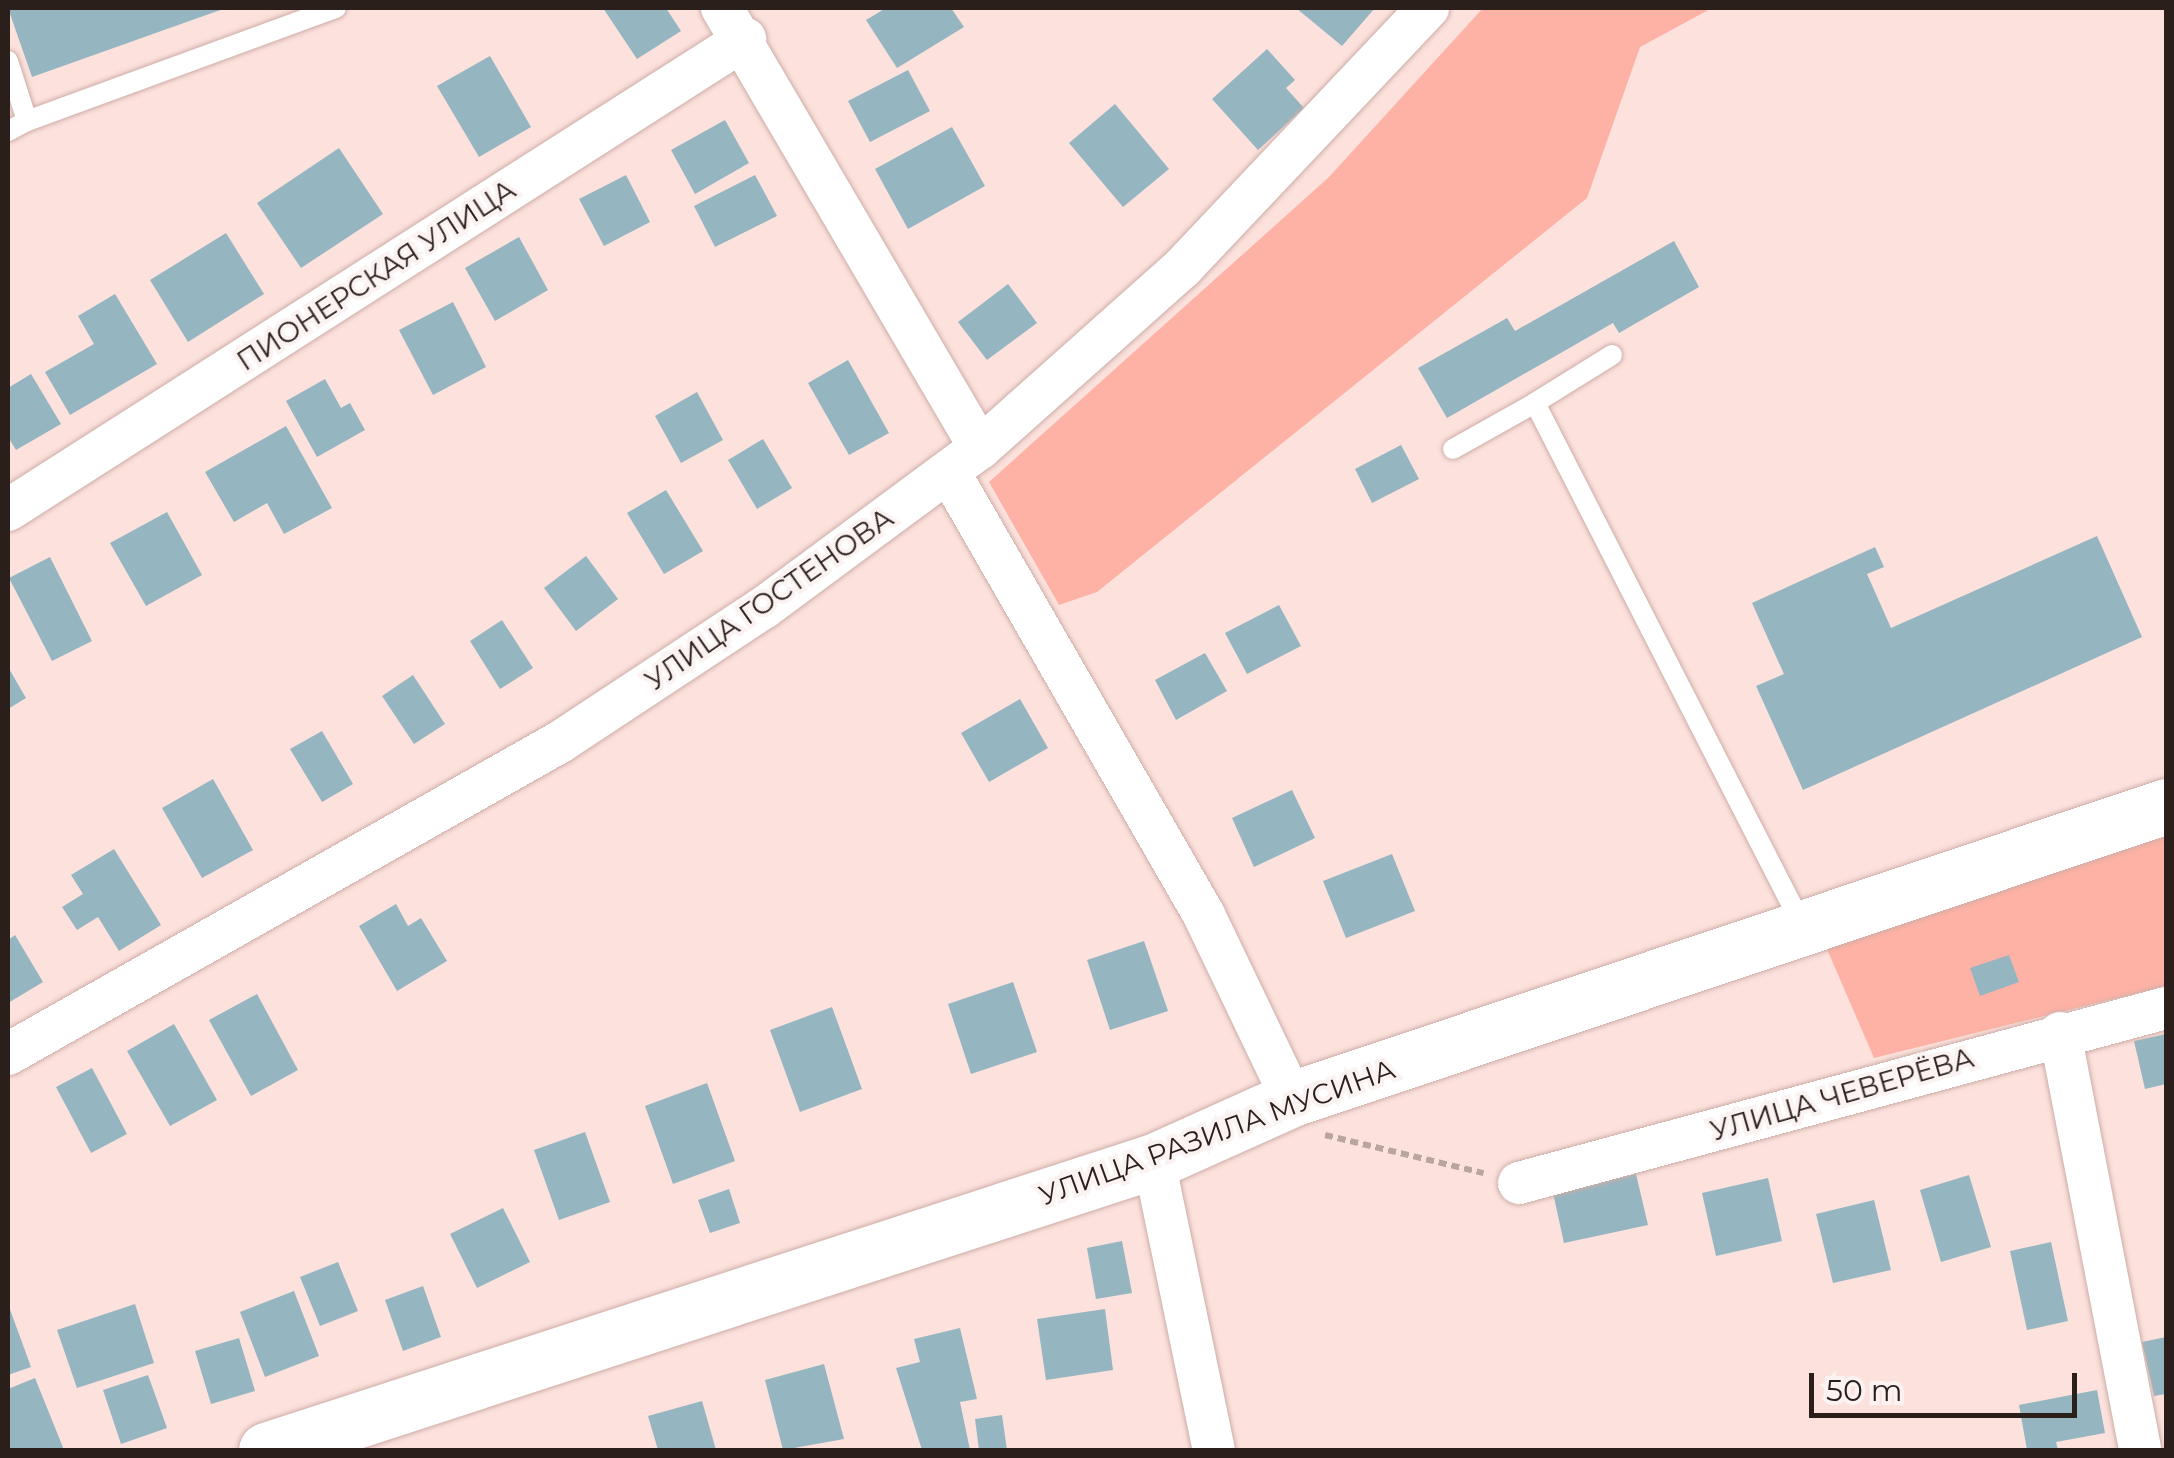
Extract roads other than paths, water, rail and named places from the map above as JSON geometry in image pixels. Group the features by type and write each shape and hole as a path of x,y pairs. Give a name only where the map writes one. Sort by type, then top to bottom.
{"main road":[{"name":"УЛИЦА РАЗИЛА МУСИНА","path":"266,1450 1154,1161 1305,1116 1804,929 2166,806"}],"street":[{"name":"УЛИЦА ГОСТЕНОВА","path":"8,1054 560,742 765,608 964,460 1184,267 1428,8"},
{"name":"ПИОНЕРСКАЯ УЛИЦА","path":"8,510 734,24 1204,915 1305,1116"},
{"name":"УЛИЦА ЧЕВЕРЁВА","path":"1519,1184 2166,1008"},
{"path":"2060,1034 2140,1450"},
{"path":"1154,1161 1214,1450"}],"lane":[{"path":"8,131 336,8"},
{"path":"8,61 27,121"},
{"path":"1453,450 1612,355"},
{"path":"1535,403 1804,929"}]}
